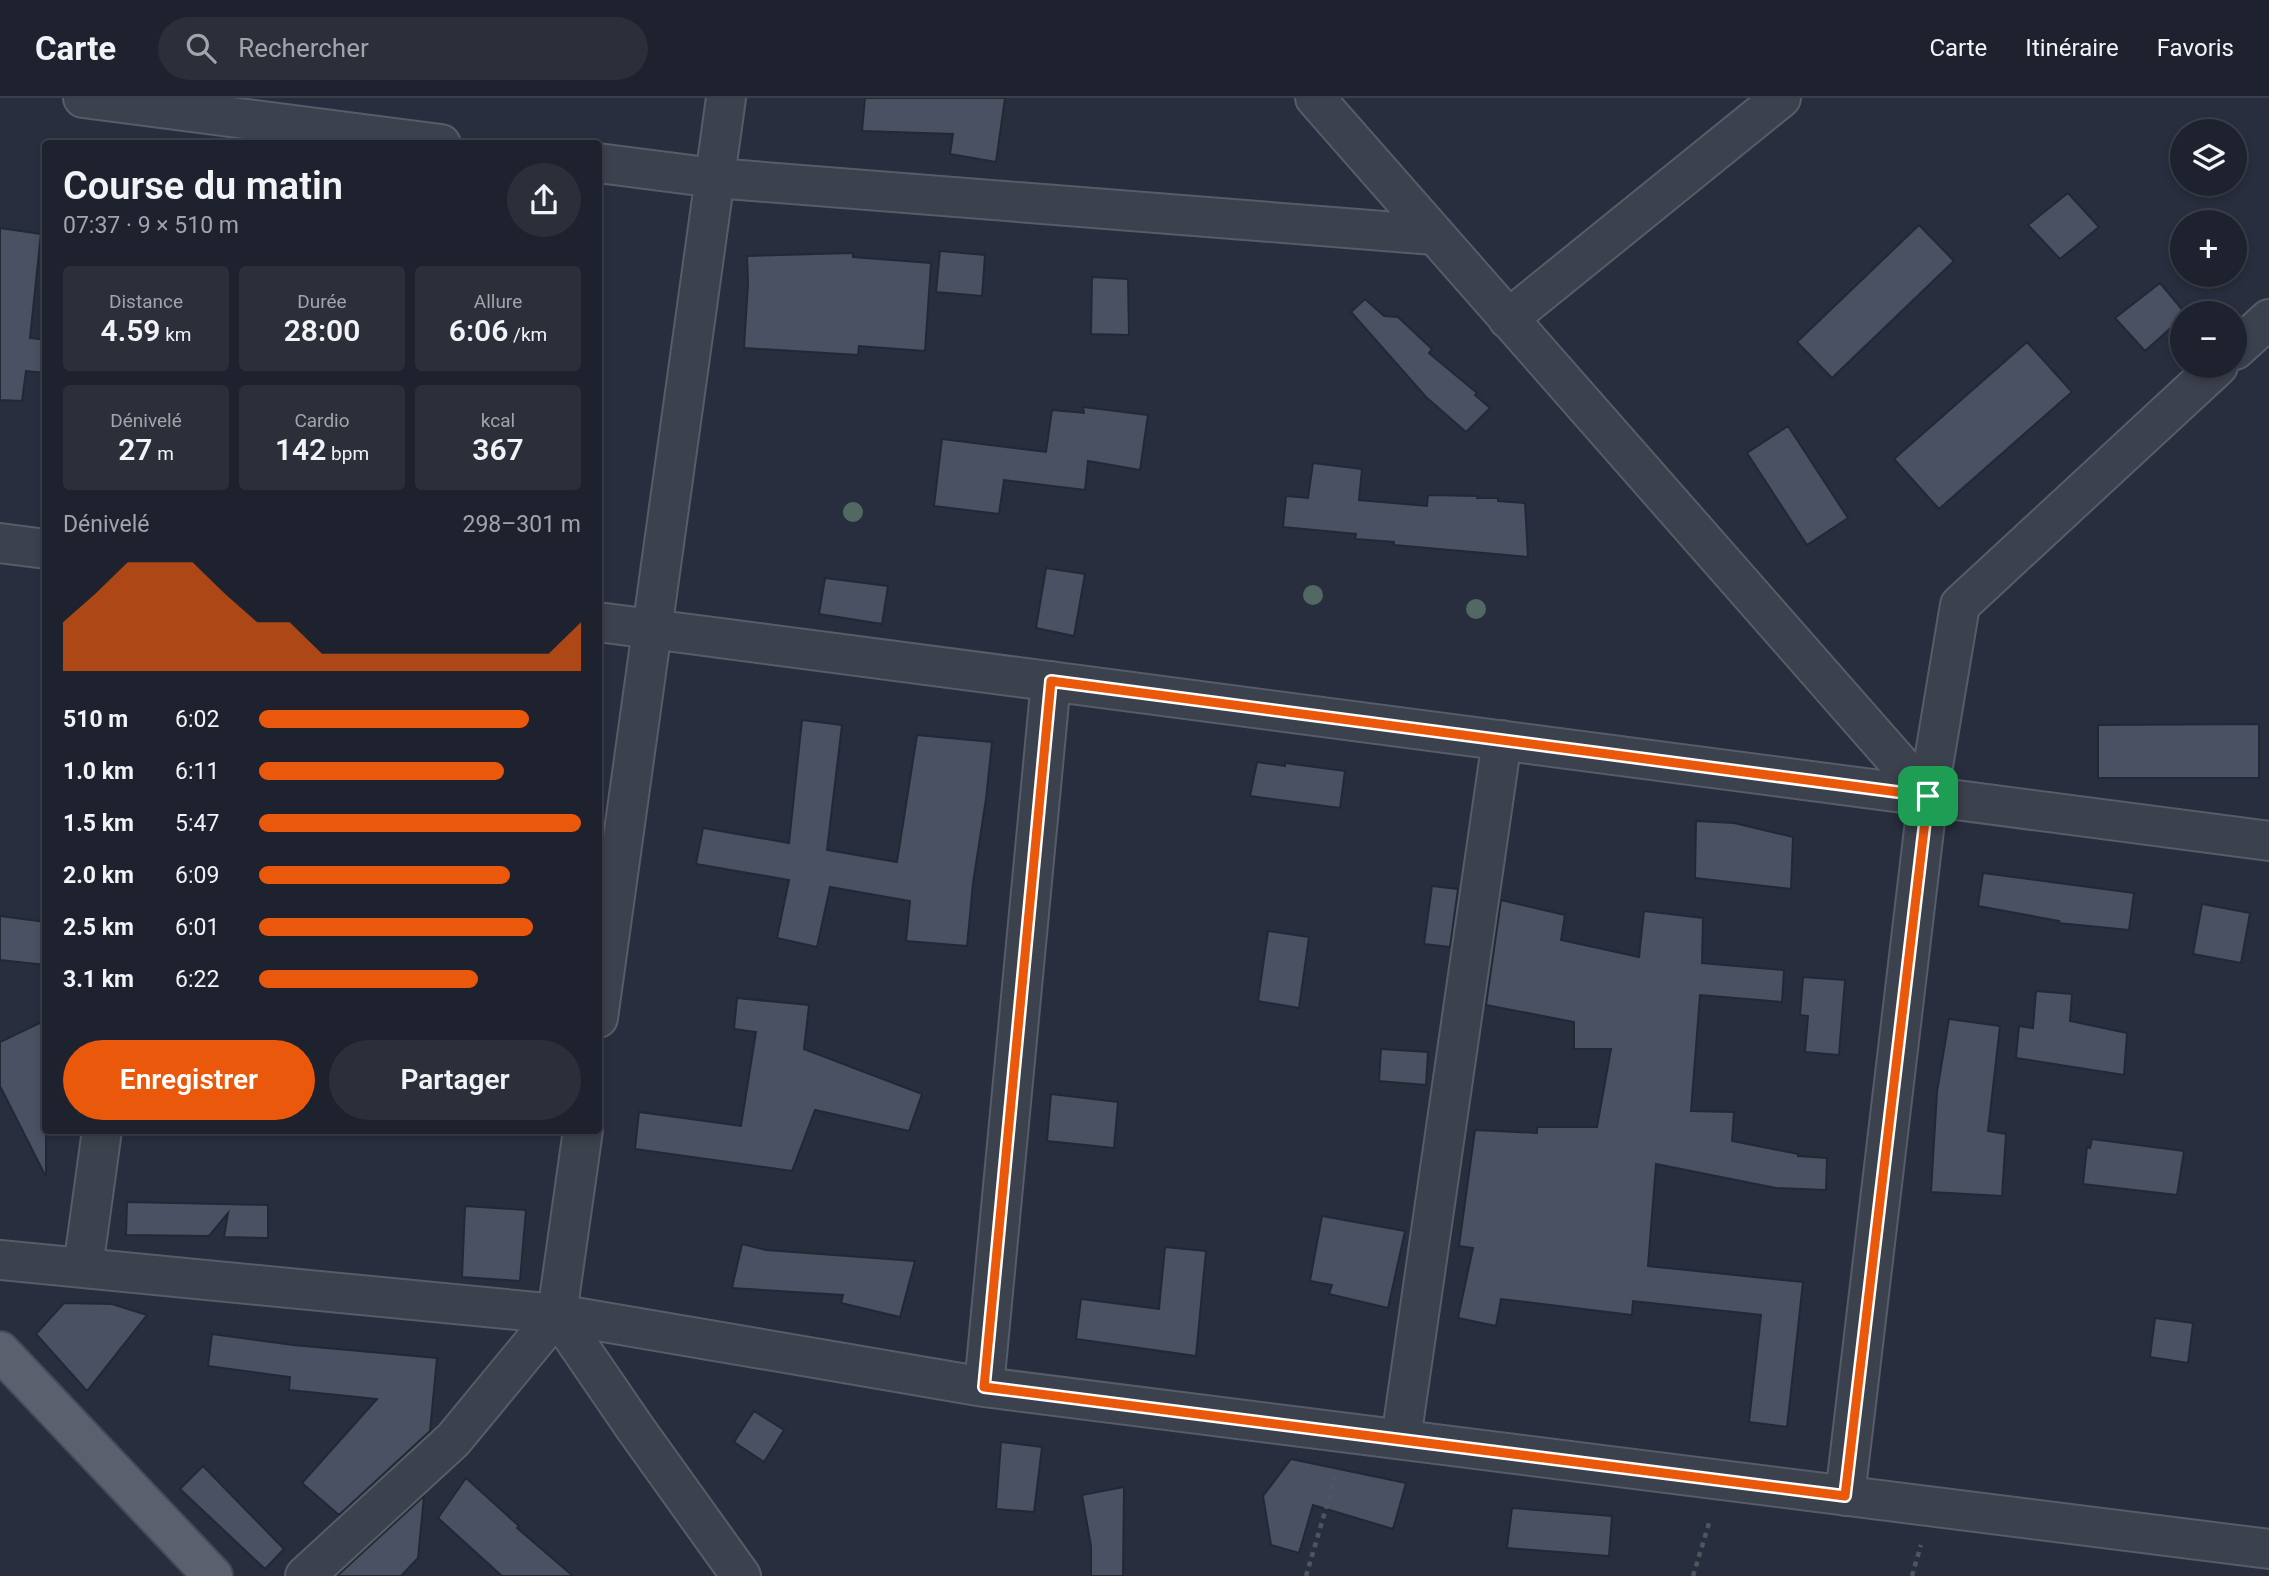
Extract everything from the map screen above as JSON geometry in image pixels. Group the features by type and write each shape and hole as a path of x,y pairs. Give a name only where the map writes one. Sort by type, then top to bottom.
{"main road":[{"path":"0,1351 213,1576"}],"street":[{"path":"83,98 410,140"},
{"path":"602,989 726,98"},
{"path":"1315,98 1928,796"},
{"path":"1508,319 1781,98"},
{"path":"602,164 715,178 1434,234"},
{"path":"2247,339 2269,318"},
{"path":"1845,1496 1928,796 1960,605 2205,378"},
{"path":"0,543 42,548"},
{"path":"602,623 2269,841"},
{"path":"984,1387 1051,681"},
{"path":"1401,1439 1502,740"},
{"path":"83,1268 101,1134"},
{"path":"305,1576 453,1440 557,1314 582,1134"},
{"path":"0,1260 557,1314 984,1387 2269,1549"},
{"path":"557,1314 741,1576"}],"path":[{"path":"1306,1576 1348,1433"},
{"path":"1693,1576 1722,1480"}],"building":[{"path":"865,98 1005,98 996,162 950,154 953,134 862,131"},
{"path":"2068,193 2099,227 2060,259 2028,225"},
{"path":"1919,225 1954,261 1832,378 1797,342"},
{"path":"0,228 41,234 30,338 42,340 42,373 26,371 22,401 0,400"},
{"path":"940,251 985,255 982,296 936,292"},
{"path":"853,253 853,257 931,263 925,351 859,346 858,355 744,348 747,256"},
{"path":"1092,277 1128,279 1129,335 1091,334"},
{"path":"2160,283 2175,301 2170,301 2170,329 2145,351 2115,318"},
{"path":"1365,299 1384,316 1398,317 1432,349 1429,353 1477,393 1475,395 1490,408 1466,432 1426,397 1351,312"},
{"path":"2027,342 2072,392 1939,509 1894,459"},
{"path":"1083,407 1148,415 1140,470 1088,461 1085,490 1004,480 999,514 934,506 942,439 1046,452 1052,410 1084,413"},
{"path":"1788,426 1848,518 1807,545 1747,453"},
{"path":"1313,463 1362,469 1359,500 1427,506 1428,495 1477,496 1525,503 1528,557 1394,545 1394,542 1355,539 1356,534 1283,527 1286,496 1308,498"},
{"path":"1046,568 1085,574 1074,636 1036,628"},
{"path":"825,578 888,586 882,624 819,614"},
{"path":"802,720 842,725 827,850 897,862 917,735 992,742 967,946 906,941 910,901 830,887 817,947 777,938 789,880 696,864 703,828 789,843"},
{"path":"2259,724 2259,778 2098,778 2098,725"},
{"path":"1257,762 1345,771 1340,808 1250,796"},
{"path":"1696,821 1734,823 1793,837 1791,889 1695,878"},
{"path":"1983,873 2134,893 2129,930 2058,923 2059,921 1978,906"},
{"path":"1432,886 1458,889 1450,947 1424,944"},
{"path":"1501,900 1565,915 1561,940 1639,957 1644,911 1703,918 1702,963 1784,970 1782,1002 1700,995 1691,1111 1734,1112 1732,1141 1798,1156 1827,1158 1826,1190 1776,1188 1656,1164 1648,1266 1803,1282 1787,1427 1749,1422 1761,1315 1633,1301 1632,1315 1501,1299 1496,1326 1458,1318 1473,1248 1459,1246 1475,1130 1537,1133 1537,1127 1597,1127 1611,1049 1574,1049 1574,1022 1486,1005"},
{"path":"2202,904 2250,913 2241,963 2193,954"},
{"path":"0,916 42,921 42,965 0,960"},
{"path":"1268,931 1309,937 1299,1008 1258,1001"},
{"path":"1803,977 1845,980 1839,1055 1805,1052 1808,1016 1800,1015"},
{"path":"2036,991 2072,994 2070,1021 2127,1033 2124,1075 2016,1058 2019,1026 2033,1028"},
{"path":"737,998 809,1005 804,1049 922,1094 909,1131 815,1110 792,1171 635,1149 639,1112 741,1126 756,1032 734,1029"},
{"path":"1949,1019 2000,1026 1988,1131 2006,1134 2002,1196 1931,1192 1937,1092"},
{"path":"42,1022 42,1134 46,1134 46,1177 0,1086 0,1042"},
{"path":"1381,1049 1428,1052 1426,1085 1379,1081"},
{"path":"1051,1094 1118,1102 1114,1148 1047,1141"},
{"path":"2092,1139 2184,1151 2177,1195 2083,1184 2087,1147 2090,1148"},
{"path":"127,1202 268,1205 268,1238 224,1237 228,1213 209,1236 126,1235"},
{"path":"465,1206 526,1210 520,1281 462,1277"},
{"path":"1322,1216 1405,1231 1388,1308 1329,1294 1332,1285 1310,1281"},
{"path":"742,1244 766,1250 915,1261 900,1317 841,1303 843,1295 732,1288"},
{"path":"1165,1247 1206,1251 1196,1356 1076,1339 1081,1299 1159,1309"},
{"path":"64,1303 112,1304 147,1315 87,1391 36,1334"},
{"path":"2155,1318 2193,1323 2188,1363 2150,1357"},
{"path":"212,1334 293,1345 437,1358 430,1431 339,1515 302,1483 377,1399 289,1390 290,1377 208,1366"},
{"path":"754,1411 784,1430 764,1462 734,1442"},
{"path":"1001,1442 1042,1447 1034,1512 996,1509"},
{"path":"1291,1459 1406,1483 1393,1529 1313,1505 1299,1553 1271,1545 1263,1496"},
{"path":"203,1466 284,1549 265,1569 180,1489"},
{"path":"466,1478 519,1526 517,1528 573,1576 502,1576 438,1518"},
{"path":"1124,1487 1123,1576 1091,1576 1091,1546 1082,1495"},
{"path":"424,1496 418,1558 401,1576 337,1576"},
{"path":"1512,1508 1612,1516 1609,1556 1507,1548"}],"route":[{"path":"1051,681 1928,796 1845,1496 984,1387 1051,681"}]}
